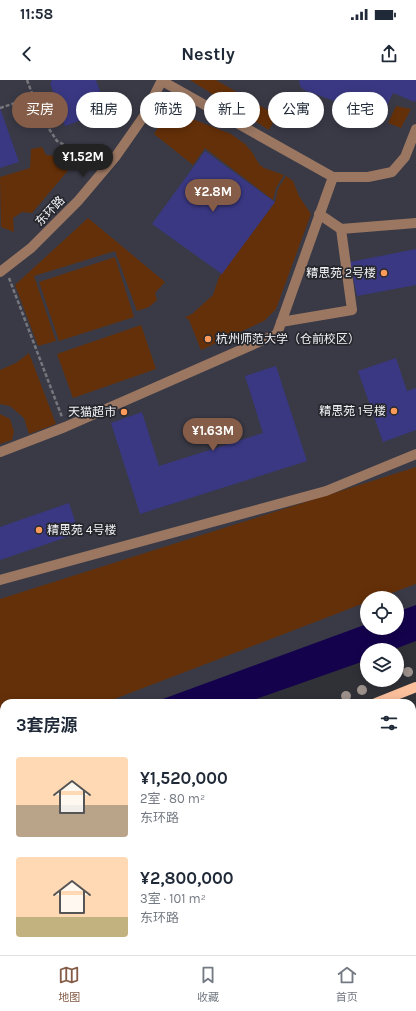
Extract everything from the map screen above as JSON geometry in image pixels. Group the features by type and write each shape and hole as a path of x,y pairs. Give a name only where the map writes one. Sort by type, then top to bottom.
{"main road":[{"path":"386,699 416,687"}],"street":[{"name":"东环路","path":"3,270 31,248 78,201 116,156 144,116 162,80"},
{"path":"162,80 333,177 368,177 392,172 405,157 415,135"},
{"path":"0,452 65,427 277,334 333,177"},
{"path":"319,214 341,229 416,223"},
{"path":"281,322 352,310 341,229"},
{"path":"0,580 326,491 416,454"}],"path":[{"path":"27,80 31,92"},
{"path":"0,108 12,104"},
{"path":"48,128 57,141 72,149 103,171"},
{"path":"3,270 65,427"}],"shaded area":[{"name":"杭州师范大学（仓前校区）","path":"0,80 416,80 416,615 404,619 404,591 360,591 360,631 191,699 0,699"},
{"path":"190,80 216,80 237,92 209,92"},
{"path":"260,106 268,110 269,130 260,124"},
{"path":"396,106 411,109 401,128 388,123"},
{"path":"196,120 204,124 204,128 216,128 231,134 245,144 259,164 264,168 284,175 276,188 273,200 205,148 193,165 154,134 158,128 196,128"},
{"path":"42,147 46,155 56,156 64,150 75,155 77,160 32,213 22,212 13,218 14,232 1,227 0,177 30,168 31,149"},
{"path":"286,176 293,181 299,196 311,214 276,309 264,321 201,350 189,320 185,317 192,314 213,295 219,277 275,202 278,189"},
{"path":"88,218 165,282 155,293 157,300 149,307 137,311 115,251 34,276 56,341 38,346 15,285"},
{"path":"115,257 134,317 59,341 39,282"},
{"path":"141,325 156,369 73,398 57,354"},
{"path":"29,353 56,424 29,434 24,418 10,406 0,404 0,370 16,363"},
{"path":"0,414 10,419 14,432 12,440 0,444"},
{"path":"416,467 416,584 397,591 360,591 360,605 114,699 0,699 0,599"},
{"path":"416,605 416,641 404,646 404,643 360,643 360,662 256,699 163,699 360,627 360,635 404,635 404,609"}],"building":[{"path":"51,80 96,80 100,92 76,92 76,122 68,125 68,92 53,92 50,83 52,82"},
{"path":"299,80 416,80 416,99 415,102 393,93 388,103 388,92 332,92 332,100 324,97 324,92 310,92 304,90 300,86"},
{"path":"0,108 19,162 0,168"},
{"path":"205,151 275,202 222,274 152,224"},
{"name":"精思苑 2号楼","path":"416,249 416,285 357,296 350,262"},
{"name":"精思苑 1号楼","path":"396,358 407,391 416,388 416,430 383,442 358,371"},
{"path":"276,366 307,461 140,514 111,423 142,412 159,466 263,433 245,376"},
{"name":"精思苑 4号楼","path":"69,503 79,533 0,560 0,527"}],"place":[{"name":"精思苑 2号楼","path":"384,273"},
{"name":"杭州师范大学（仓前校区）","path":"208,339"},
{"name":"精思苑 1号楼","path":"394,411"},
{"name":"天猫超市","path":"124,412"},
{"name":"精思苑 4号楼","path":"39,530"}]}
